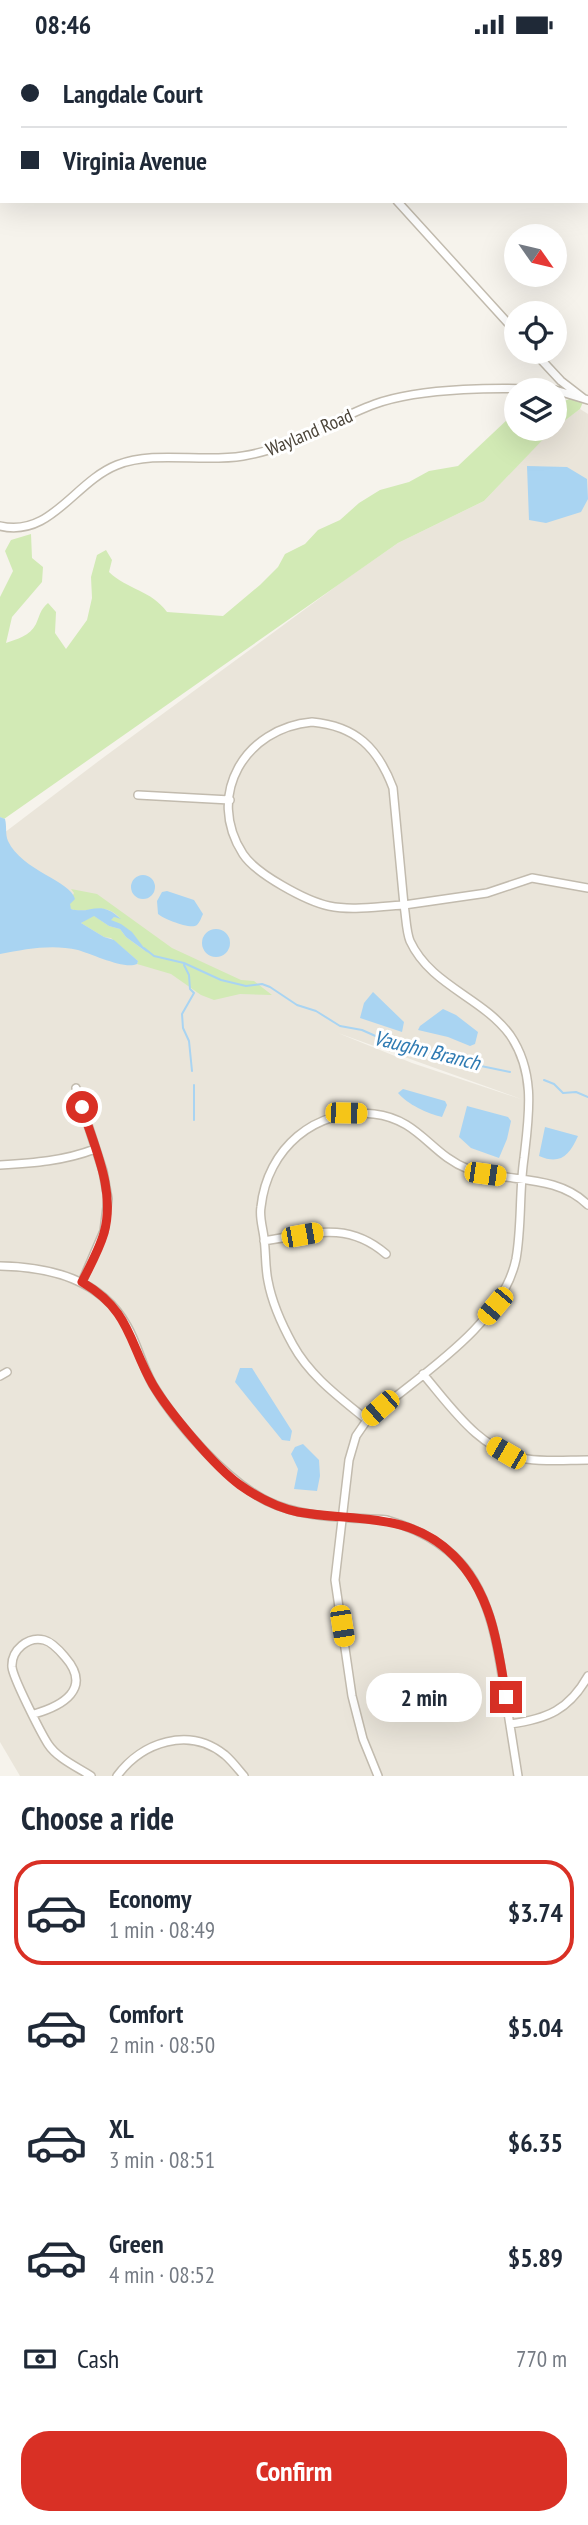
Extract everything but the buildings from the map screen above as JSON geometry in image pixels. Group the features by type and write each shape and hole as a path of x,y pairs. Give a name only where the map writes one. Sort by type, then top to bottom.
{"street":[{"path":"399,203 504,319"},
{"path":"545,364 561,381 585,399"},
{"name":"Wayland Road","path":"0,526 22,529 41,523 91,479 130,461 225,458 259,453 376,404 412,394 504,390"},
{"name":"Wayland Road","path":"567,394 585,399"},
{"path":"378,1776 363,1739 352,1696 335,1580 349,1459 356,1436 367,1420 479,1325 495,1306 510,1281 516,1258 521,1179 531,1104 528,1080 522,1058 510,1036 494,1017 442,981 427,967 410,940 404,905 393,788 380,759 371,748 354,734 328,723 297,723 262,739 244,757 232,783 232,827 244,855 273,879 328,906 363,908 404,905 468,897 532,878 588,888"},
{"path":"138,795 230,800"},
{"path":"76,1088 103,1171 108,1199 104,1231 82,1282"},
{"path":"367,1420 309,1369 293,1345 277,1312 268,1280 260,1210 264,1189 271,1168 300,1132 318,1122 346,1113 393,1118 414,1128 451,1160 468,1169 558,1186 580,1197 588,1205"},
{"path":"0,1165 47,1162 74,1157 95,1149"},
{"path":"264,1241 343,1231 368,1241 386,1254"},
{"path":"0,1266 50,1270 82,1282 103,1296 121,1316 160,1395 199,1444 233,1480 255,1495 286,1509 387,1520 401,1524 444,1546 475,1583 491,1618 518,1776"},
{"path":"423,1374 464,1423 484,1441 506,1453 528,1459 588,1460"},
{"path":"34,1714 62,1704 69,1698 75,1681 72,1666 64,1655 43,1640 22,1644 12,1662 12,1670 49,1746 62,1758 91,1776"},
{"path":"510,1724 536,1721 562,1708 579,1691 588,1676"},
{"path":"117,1776 128,1761 149,1748 172,1740 185,1739 211,1747 225,1756 244,1776"}],"shaded area":[{"path":"580,409 588,414 588,1776 20,1776 0,1742 0,836 398,543 484,501 541,441 567,441 567,418","holes":["338,1033 521,1099 412,1063"]}],"green space":[{"path":"574,397 583,402 580,409 567,419 567,400"},
{"path":"504,423 504,441 542,441 484,501 398,543 4,819 0,817 0,597 13,571 5,551 11,540 31,534 32,558 43,567 42,582 12,617 6,643 23,637 30,631 48,603 56,612 55,633 66,649 87,620 92,598 91,577 97,555 106,550 112,560 109,572 147,594 167,612 223,616 278,567 285,554 305,544 318,530 340,520 359,503 380,490 409,482 429,471 458,466"},
{"path":"71,889 97,894 172,948 241,980 254,981 272,995 240,994 214,1000 201,995 171,974 137,964 138,961 111,938 104,937 81,923 93,915 109,926 120,929 145,951 131,933 110,920 114,917 120,918 108,910 71,909 69,904 74,893"}],"water":[{"path":"527,466 567,467 587,479 588,499 581,512 546,523 529,520"},
{"path":"0,817 5,819 7,838 15,851 34,868 71,892 75,899 70,904 71,909 107,909 121,919 114,917 111,920 132,932 148,953 126,937 120,929 109,926 94,916 81,923 114,940 138,961 137,964 125,965 78,950 58,947 0,954"},
{"path":"143,875 152,878 155,887 152,896 143,899 134,896 131,887 134,878"},
{"path":"167,891 194,900 203,914 197,925 184,925 158,914 157,901 162,892"},
{"path":"216,929 226,933 230,943 226,953 216,957 206,953 202,943 206,933"},
{"path":"373,992 404,1022 402,1032 360,1018 364,1003"},
{"path":"443,1009 456,1015 478,1032 475,1044 470,1046 448,1037 418,1030"},
{"path":"403,1089 445,1101 447,1105 442,1117 407,1101 398,1093"},
{"path":"467,1106 508,1117 511,1121 499,1158 471,1148 459,1137"},
{"path":"545,1127 578,1136 563,1157 546,1159 539,1156"},
{"path":"240,1368 252,1368 292,1431 290,1441 282,1440 235,1382"},
{"path":"303,1444 319,1460 317,1491 294,1489 298,1469 291,1454 295,1447"}],"waterway":[{"name":"Vaughn Branch","path":"144,948 154,956 184,963 221,980 246,986 262,984 270,987 297,1005 316,1011 340,1026 362,1030 389,1042 403,1042 420,1052 446,1052 481,1066 510,1072"},
{"path":"184,965 189,975 190,989 194,993 182,1014 183,1028 189,1041 192,1071"},
{"name":"Vaughn Branch","path":"544,1080 554,1084 563,1093 576,1092 588,1097"},
{"path":"194,1085 194,1120"}],"route":[{"path":"82,1107 103,1171 108,1199 104,1231 82,1282 103,1296 121,1316 146,1371 165,1402 233,1480 270,1503 296,1512 387,1520 415,1530 444,1546 465,1568 487,1605 497,1642 506,1697"}]}
